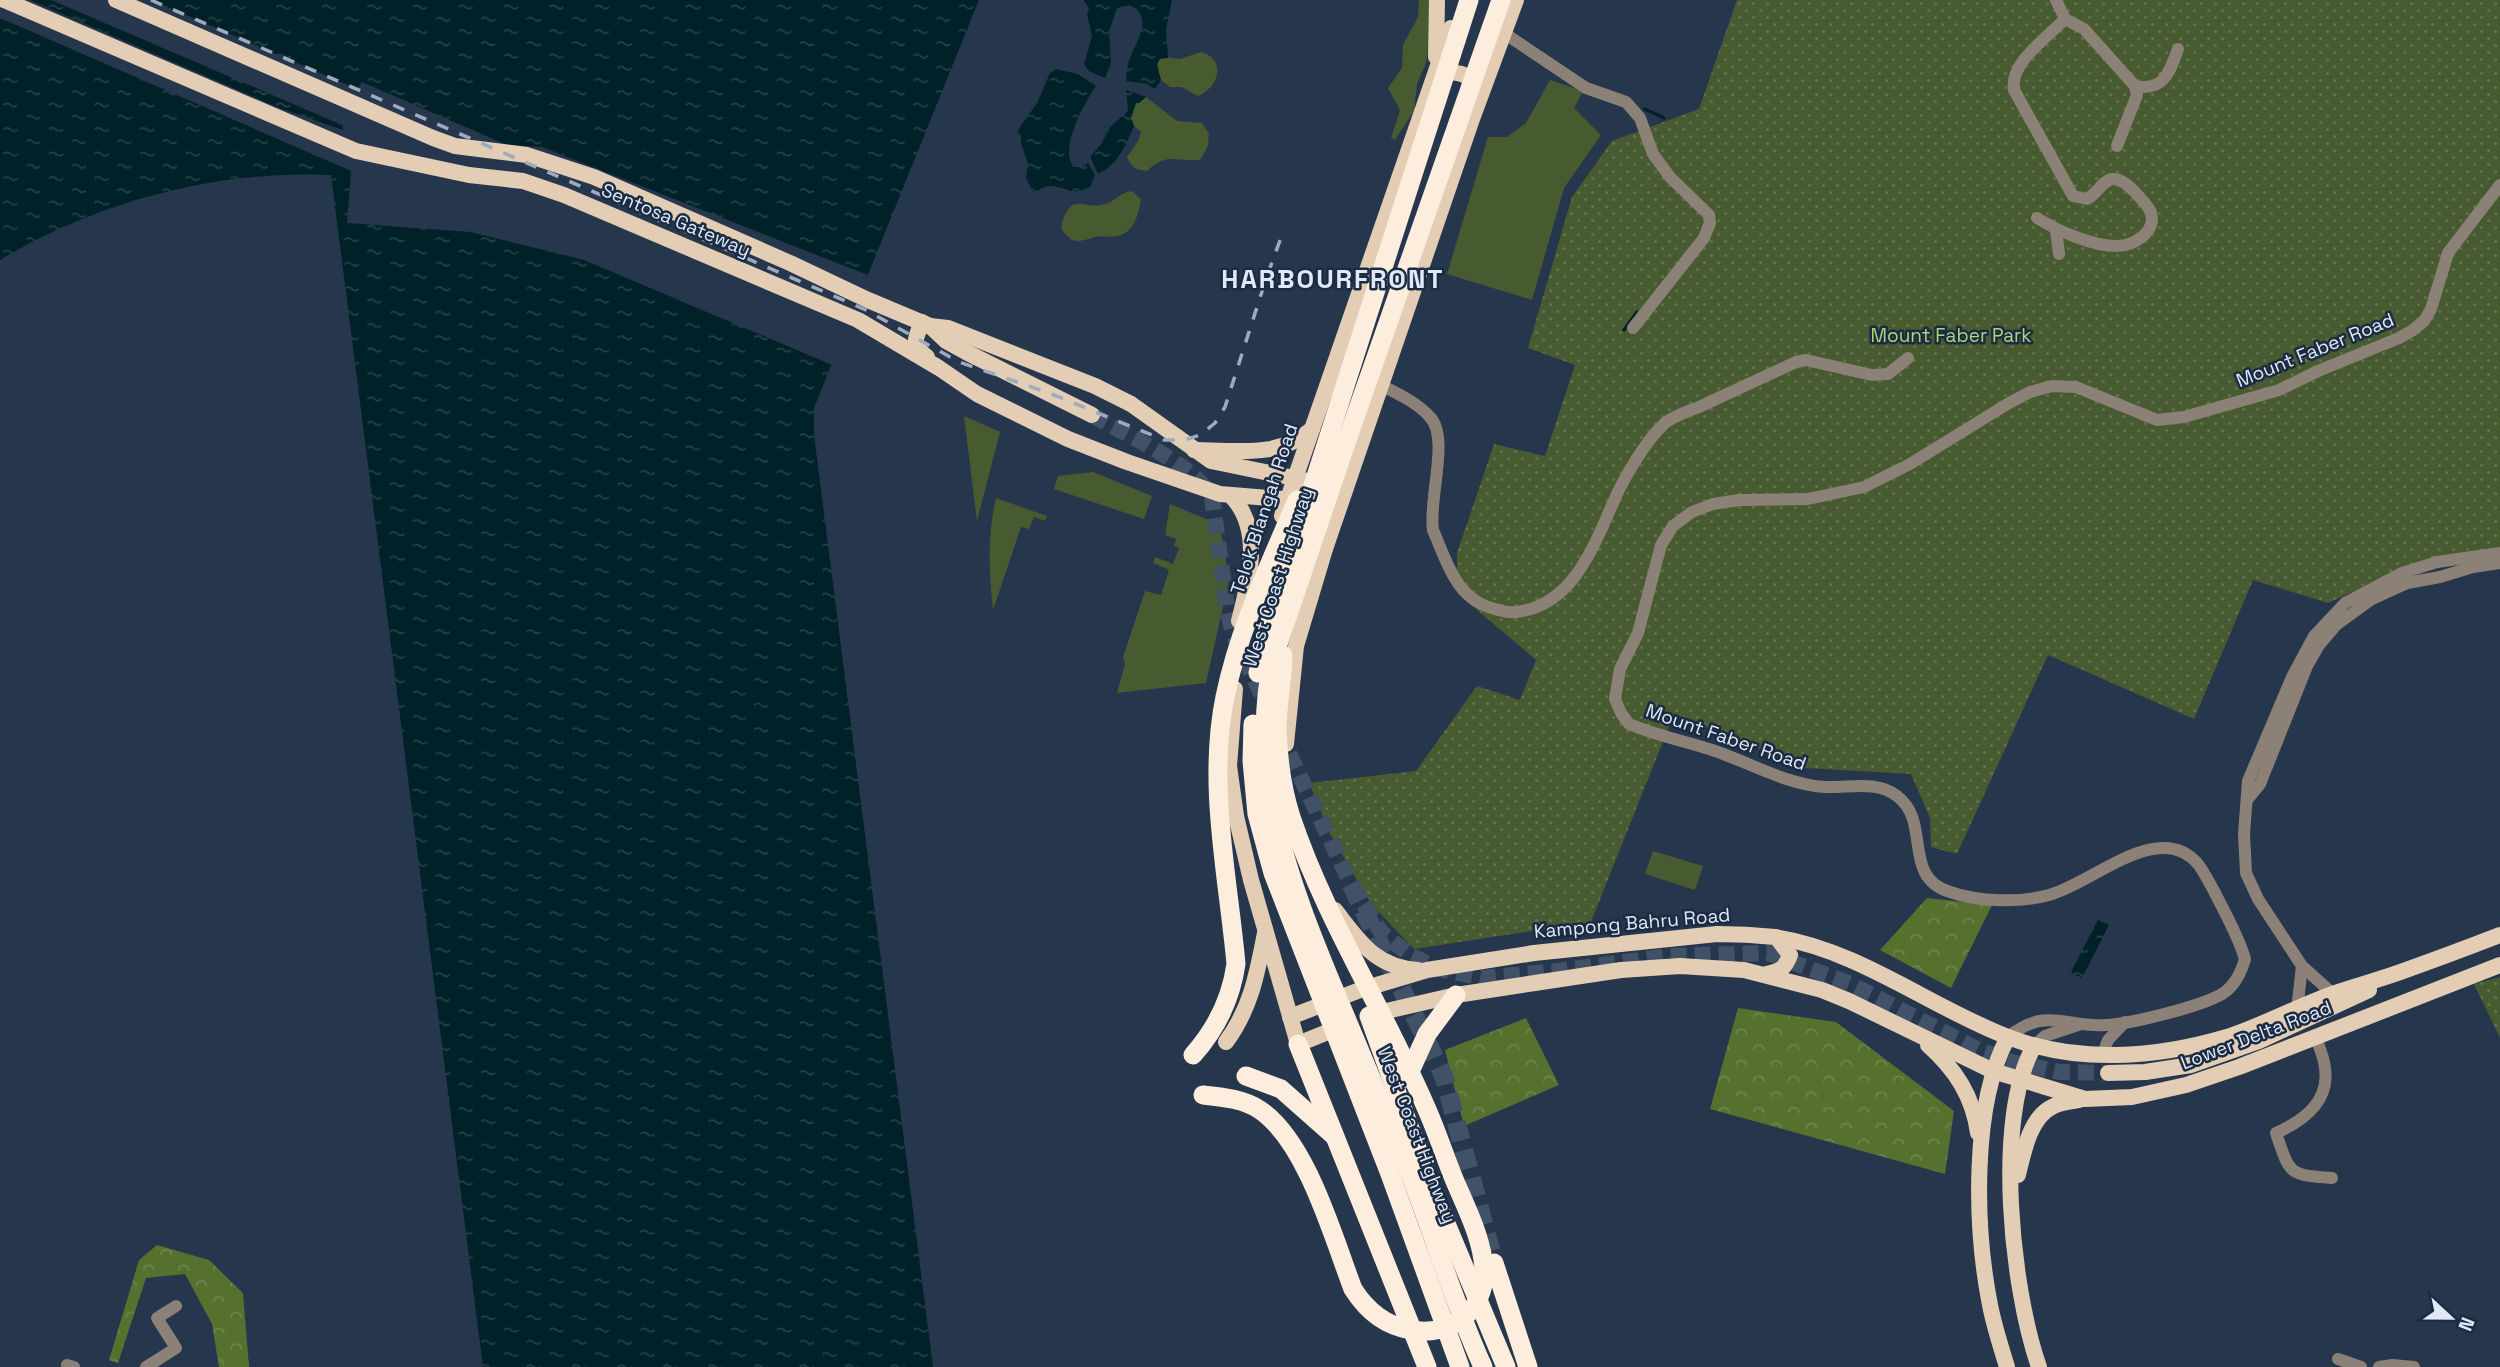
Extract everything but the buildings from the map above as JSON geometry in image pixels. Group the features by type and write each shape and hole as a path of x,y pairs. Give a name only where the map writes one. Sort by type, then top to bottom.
{"highway":[{"name":"West Coast Highway","path":"1469,0 1266,633 1255,695 1252,740 1257,814 1273,873 1483,1367"},
{"name":"West Coast Highway","path":"1460,1367 1397,1168 1303,914 1275,822 1267,772 1265,727 1269,676 1347,440 1501,0"},
{"path":"1193,1055 1221,1015 1231,990 1236,964 1218,794 1219,745 1225,698 1236,654 1258,593 1322,439 1336,417"},
{"path":"1203,1096 1236,1100 1259,1109 1282,1132 1302,1163 1353,1289 1367,1308 1388,1323 1414,1331 1448,1327 1469,1314 1481,1293 1484,1281 1480,1243 1426,1105 1312,872 1291,815 1280,770 1277,727 1283,677 1282,636"},
{"path":"1401,1100 1422,1043 1456,995"},
{"path":"1369,1016 1434,1195 1506,1367"},
{"path":"1298,1044 1427,1367"},
{"path":"1245,1076 1282,1089 1336,1138"},
{"path":"1494,1263 1528,1367"}],"main road":[{"name":"Sentosa Gateway","path":"5,0 356,151 469,175 523,181 564,195 858,320 989,400 1068,439 1127,462 1232,497 1307,500 1318,495 1310,482 1295,476 1211,461 1131,404 1088,382 948,327 926,324 868,300 594,177 527,155 455,146 116,0"},
{"path":"1437,0 1434,73 1463,75 1476,83 1479,99"},
{"name":"Telok Blangah Road","path":"1298,1044 1240,838 1229,766 1234,700 1242,651 1287,500 1434,73 1462,0"},
{"path":"1369,1016 1296,817 1288,787 1286,738 1296,646 1380,383 1516,0"},
{"path":"939,368 917,349 915,343 926,324 946,341 1092,415"},
{"path":"1194,450 1267,451 1293,442 1312,429"},
{"path":"1325,549 1318,495 1341,477 1353,463"},
{"path":"1232,497 1242,508 1251,542 1249,583 1228,671 1229,687 1234,700"},
{"path":"1329,903 1370,953 1397,967 1427,970"},
{"path":"1226,1042 1240,1023 1246,1009 1265,931"},
{"name":"Kampong Bahru Road","path":"1290,1017 1360,990 1427,970 1534,953 1717,934 1777,938 1838,956 1962,1016 2034,1046"},
{"name":"Lower Delta Road","path":"2034,1046 2102,1056 2136,1055 2193,1046 2227,1037 2333,994 2405,971 2500,935"},
{"path":"1766,974 1786,967 1790,955 1777,938"},
{"name":"Lower Delta Road","path":"2020,1080 2085,1099 2132,1097 2186,1085 2500,965"},
{"path":"1298,1044 1369,1016 1456,995 1621,970 1680,966 1719,967 1766,974 1840,998 1993,1071 2020,1080"},
{"path":"2108,1073 2146,1072 2191,1065 2231,1052 2346,1003 2405,971"},
{"path":"1915,1034 1942,1059 1964,1088 1976,1121 1981,1156"},
{"path":"2007,1367 1986,1286 1982,1244 1981,1156 1986,1098 1993,1071 2008,1037"},
{"path":"2034,1046 2020,1080 2013,1126 2011,1209 2023,1309 2039,1367"},
{"path":"2011,1209 2021,1161 2040,1116 2054,1105 2085,1099"}],"street":[{"path":"2056,0 2065,19 2084,29 2135,86 2137,95 2117,146"},
{"path":"2036,218 2056,230 2106,244 2126,245 2148,231 2152,220 2149,209 2133,189 2121,180 2105,182 2087,199 2073,196 2014,90 2012,82 2020,64 2065,19"},
{"path":"1504,33 1586,88 1626,102 1640,118 1653,154 1670,177 1710,215 1704,238 1633,328"},
{"path":"2135,86 2150,87 2166,77 2178,49"},
{"name":"Mount Faber Road","path":"2008,1037 2027,1024 2039,1020 2106,1026 2167,1012 2216,996 2235,982 2245,958 2226,914 2197,863 2173,848 2161,847 2133,855 2064,890 2040,897 1980,898 1951,893 1937,888 1924,873 1915,825 1898,796 1880,788 1803,784 1714,751 1629,724 1615,699 1620,668 1638,633 1661,545 1672,526 1692,512 1713,504 1739,500 1808,499 1864,487 1910,464 2009,403 2030,392 2052,386 2076,387 2157,420 2184,417 2279,390 2399,338 2424,321 2431,309 2448,253 2500,185"},
{"path":"2056,230 2059,254"},
{"path":"1380,383 1422,410 1436,424 1438,463 1432,494 1431,521 1455,581 1468,598 1486,608 1509,613 1532,610 1550,600 1576,576 1598,539 1622,487 1644,450 1666,422 1796,362 1807,360 1872,375 1888,374 1908,358"},
{"path":"2333,994 2302,966 2258,899 2246,873 2244,841 2248,782 2292,677 2314,636 2345,603 2402,573 2437,562 2500,553"},
{"path":"2437,562 2440,577"},
{"path":"2247,800 2260,784 2306,666 2323,640 2345,617 2372,599 2407,583 2500,563"},
{"path":"2297,1010 2302,966"},
{"path":"2102,1056 2108,1040 2125,1022"},
{"name":"Mount Faber Road","path":"2034,1046 2045,1036 2081,1024"},
{"path":"2315,1036 2325,1068 2322,1094 2307,1116 2276,1133 2285,1160 2293,1171 2306,1176 2332,1178"},
{"path":"146,1367 176,1348 157,1318 176,1306"},
{"path":"2338,1359 2361,1367"},
{"path":"2379,1367 2392,1364 2414,1367"}],"green space":[{"path":"1419,0 1434,0 1426,63 1417,84 1414,111 1395,140 1391,138 1400,110 1388,88 1402,68 1403,45 1418,17"},
{"name":"Mount Faber Park","path":"1737,0 2500,0 2500,547 2420,561 2328,603 2253,580 2194,719 2048,655 1957,854 1931,847 1930,818 1911,774 1806,768 1674,714 1591,922 1414,949 1371,904 1329,832 1309,783 1416,771 1477,686 1520,700 1536,660 1457,593 1457,553 1494,444 1545,456 1575,365 1528,348 1572,197 1612,141 1699,109"},
{"path":"1201,52 1209,56 1217,67 1215,80 1205,92 1198,96 1181,87 1170,87 1161,80 1156,70 1159,59 1180,59"},
{"path":"1550,80 1583,91 1574,108 1601,135 1564,188 1532,300 1447,274 1488,137 1507,137 1526,123"},
{"path":"1146,97 1177,121 1202,123 1209,134 1208,146 1200,160 1166,160 1147,171 1132,166 1127,157 1141,132 1134,126 1131,118 1136,102 1139,103"},
{"path":"1132,191 1141,199 1140,205 1135,222 1124,234 1076,241 1068,237 1061,228 1069,208 1074,205 1100,205"},
{"path":"964,416 1000,432 977,521"},
{"path":"1093,472 1152,496 1144,519 1054,489 1058,476"},
{"path":"996,498 1047,516 1045,521 1034,517 1029,529 1021,527 993,610 990,554"},
{"path":"1170,504 1220,525 1229,580 1206,683 1117,693 1125,664 1123,657 1145,591 1161,595 1169,570 1153,563 1155,557 1173,564 1179,548 1174,546 1176,539 1165,535"},
{"path":"1653,851 1703,866 1695,890 1645,874"},
{"path":"1927,898 1992,905 1951,988 1880,950"},
{"path":"2500,977 2500,1038 2474,984"},
{"path":"1738,1008 1836,1022 1954,1111 1945,1174 1710,1109"},
{"path":"1526,1018 1559,1085 1464,1126 1445,1050"},
{"path":"157,1245 209,1260 243,1293 249,1367 219,1367 212,1324 185,1274 146,1278 118,1363 109,1360 139,1260"}],"water":[{"path":"0,0 979,0 814,408 814,435 933,1367 483,1367 331,175 245,178 160,194 77,221 0,260"},
{"path":"1084,0 1172,0 1166,29 1168,58 1160,59 1157,64 1161,80 1155,89 1147,84 1126,81 1129,61 1142,29 1141,16 1130,5 1117,8 1109,31 1111,63 1105,78 1089,71 1084,64 1092,36 1087,14 1089,9"},
{"path":"1056,69 1078,74 1096,86 1075,127 1069,150 1070,160 1075,167 1088,163 1095,175 1090,187 1083,190 1073,191 1049,186 1033,192 1026,178 1028,164 1021,136 1017,131 1037,103 1050,73"},
{"path":"1126,90 1146,97 1136,103 1131,118 1134,126 1120,154 1098,174 1090,157 1102,143 1109,128 1128,111"},
{"path":"2098,920 2109,925 2082,978 2071,972"}],"pier":[{"path":"0,0 30,0 282,109 343,130 342,125 51,0 152,0 357,89 362,82 507,145 542,147 868,275 832,365 584,260 470,232 347,223 351,171 0,18"}],"waterway":[{"path":"1645,109 1664,118"},
{"path":"1624,330 1637,312"}],"tunnel":[{"path":"1092,415 1175,462 1203,485 1212,497 1233,634 1267,706"},
{"path":"1279,732 1351,884 1381,932 1410,955 1438,969 1483,978 1669,956 1768,953 1851,984 1977,1049 2012,1062 2060,1072 2108,1073"},
{"path":"1351,884 1444,1077 1491,1251"}],"railway":[{"path":"151,0 866,310 959,362 1049,393 1164,440 1185,440 1200,435 1215,423 1225,407 1283,232"}],"district":[{"name":"HARBOURFRONT","path":"1333,279"}]}
